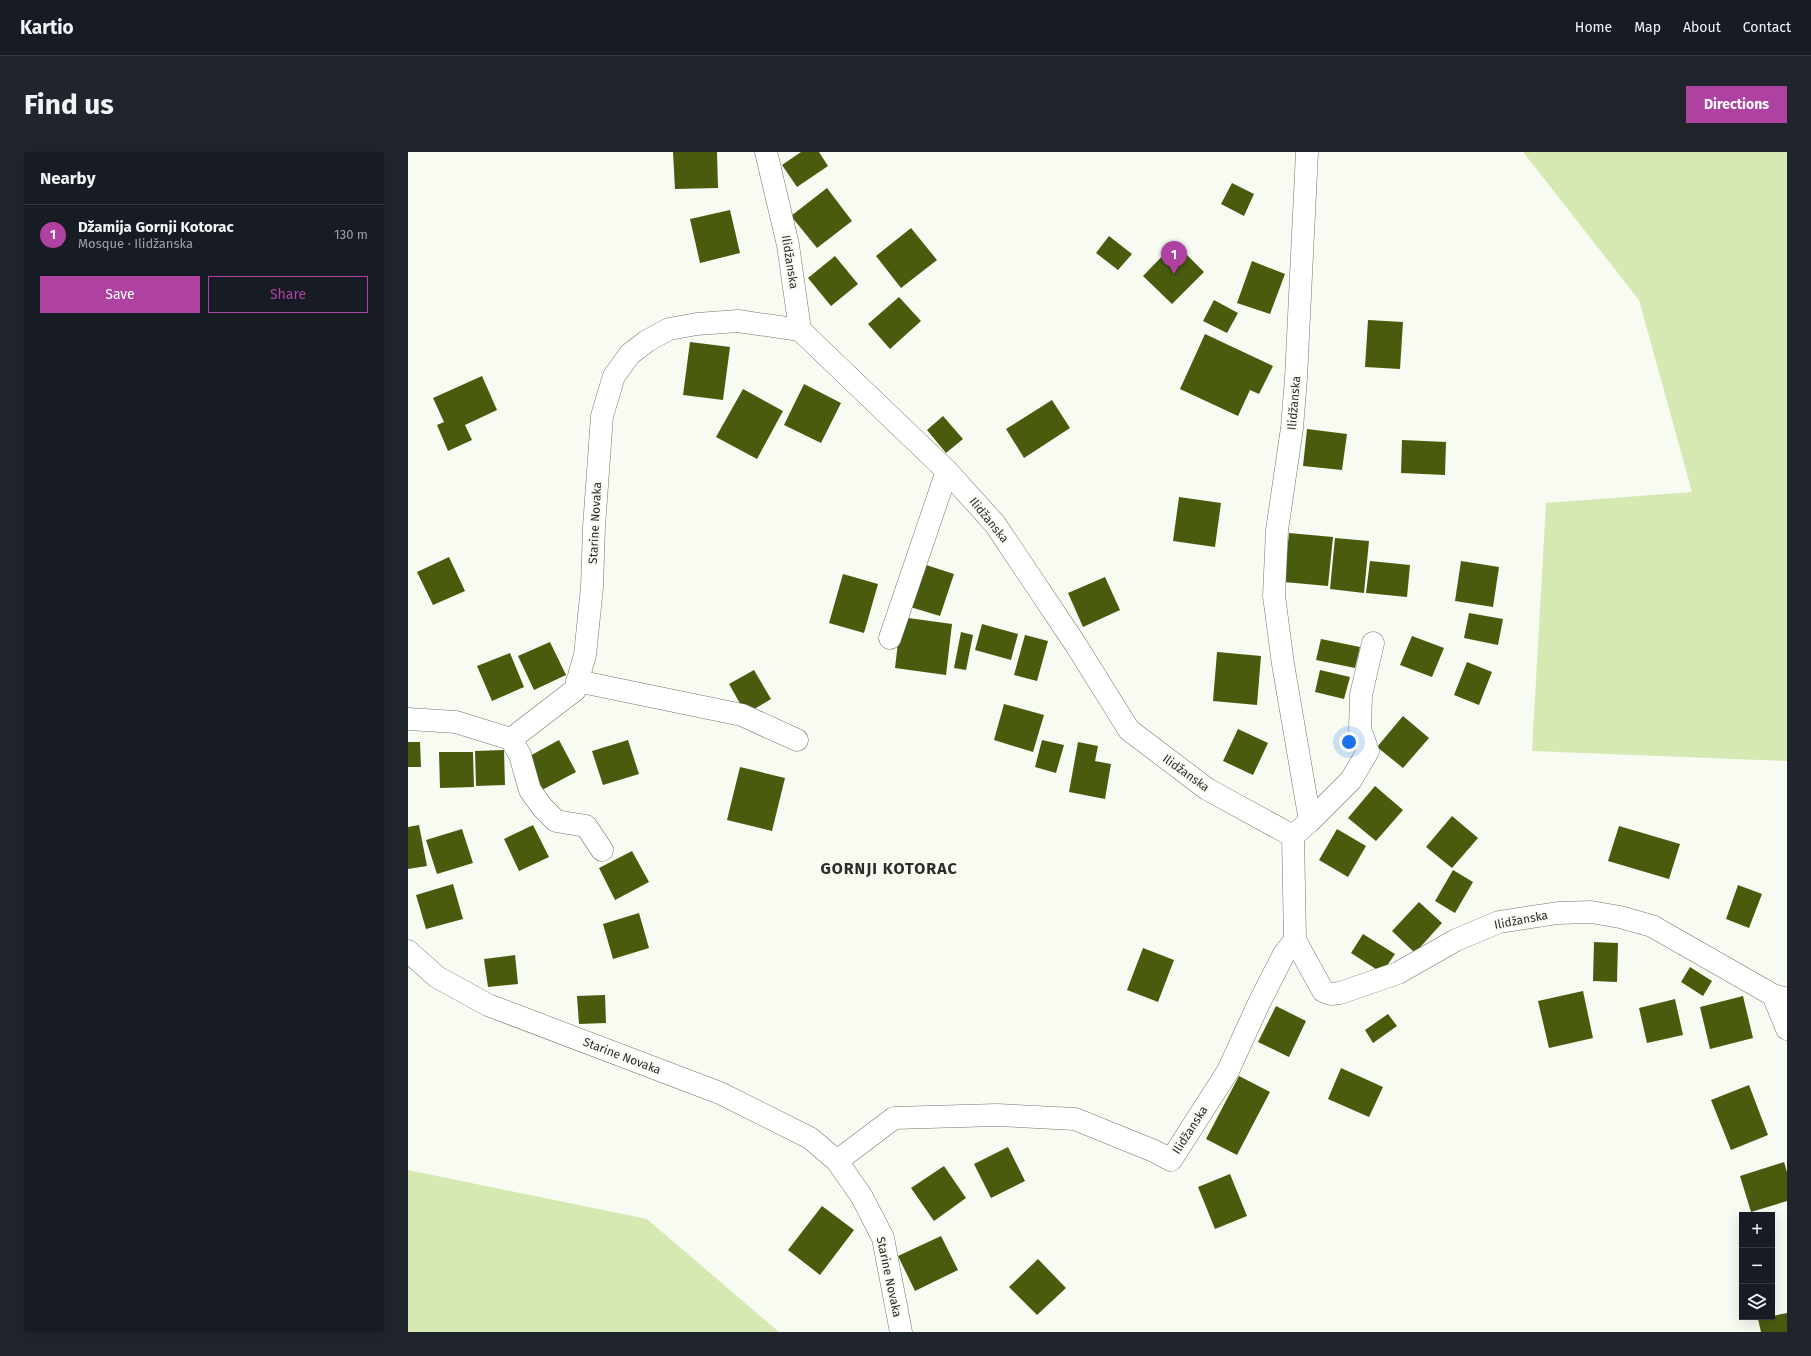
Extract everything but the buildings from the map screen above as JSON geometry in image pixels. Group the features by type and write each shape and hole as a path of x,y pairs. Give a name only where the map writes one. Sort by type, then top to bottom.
{"street":[{"name":"Ilidžanska","path":"766,152 788,244 800,330 947,471 995,524 1076,645 1128,730 1207,789 1293,836 1295,940 1324,991 1331,994 1340,993 1398,973 1456,940 1499,922 1558,913 1590,912 1620,917 1652,926 1780,997 1787,1029"},
{"name":"Ilidžanska","path":"1307,152 1296,385 1292,428 1277,530 1274,596 1283,664 1310,821"},
{"name":"Starine Novaka","path":"511,739 575,690 578,681 585,655 592,587 594,527 602,416 614,376 630,354 647,341 669,329 697,324 738,321 800,330"},
{"path":"890,638 947,471"},
{"path":"1293,836 1351,780 1368,751 1360,729 1361,695 1373,643"},
{"path":"578,681 742,715 796,740"},
{"path":"408,719 456,722 511,739 520,755 530,790 542,807 556,821 586,826 602,850"},
{"name":"Ilidžanska","path":"837,1161 894,1118 997,1115 1075,1120 1154,1151 1171,1160 1228,1071 1259,1003 1284,954 1295,940"},
{"name":"Starine Novaka","path":"408,951 437,978 488,1005 720,1093 810,1138 837,1161 862,1197 883,1238 901,1332"}],"green space":[{"path":"1523,152 1787,152 1787,761 1532,751 1546,503 1692,492 1639,300"},
{"path":"408,1170 647,1219 779,1332 408,1332"}],"place":[{"name":"Džamija Gornji Kotorac","path":"1174,274"}],"district":[{"name":"GORNJI KOTORAC","path":"889,868"}]}
